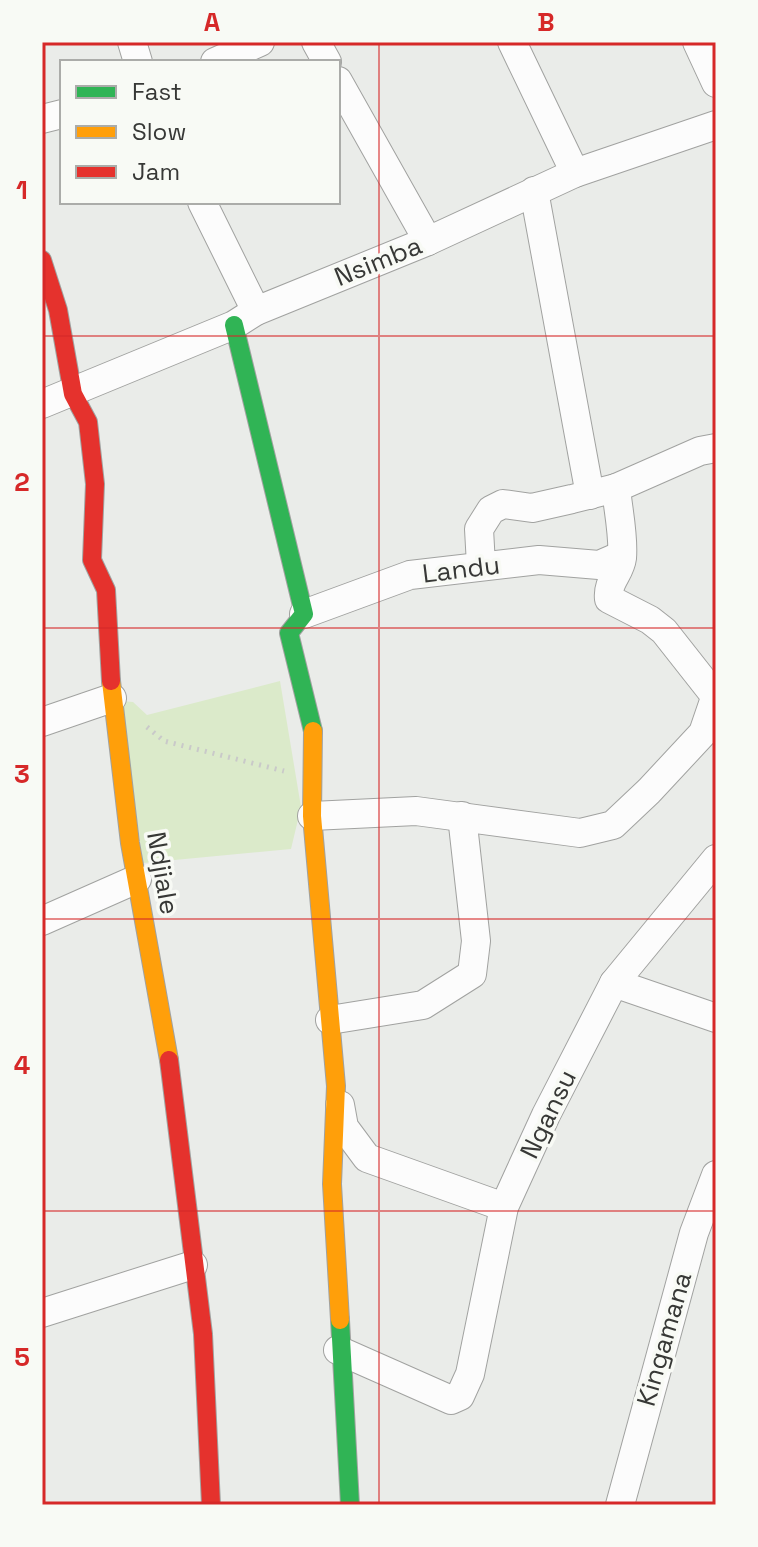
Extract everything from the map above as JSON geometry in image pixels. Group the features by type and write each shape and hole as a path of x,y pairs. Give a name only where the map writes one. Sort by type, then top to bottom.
{"street":[{"path":"220,60 260,42"},
{"path":"316,42 326,60"},
{"path":"512,42 575,173"},
{"path":"697,42 716,83"},
{"path":"340,85 428,241"},
{"name":"Nsimba","path":"42,404 73,394 428,241 575,173 716,125"},
{"path":"312,816 416,811 580,833 613,825 703,733 716,696 664,631 650,620 609,599 610,582 620,570 622,555 603,491 534,191"},
{"path":"203,204 245,318 304,614 289,633 313,717 312,816 336,1086 344,1127 367,1158 504,1207"},
{"name":"Ndjiale","path":"42,260 58,310 73,394 88,422 95,484 92,560 106,590 112,698 137,879 163,1016 208,1399 211,1505"},
{"path":"481,565 479,529 491,510 503,504 532,508 603,491 700,451 716,448"},
{"name":"Landu","path":"304,614 410,575 539,560 599,565 622,555"},
{"path":"42,722 112,698"},
{"path":"330,1020 423,1005 472,974 476,941 462,816"},
{"name":"Ngansu","path":"338,1350 451,1400 460,1396 470,1374 504,1207 614,983 716,859"},
{"path":"42,921 137,879"},
{"path":"614,983 716,1018"},
{"path":"336,1086 332,1184 338,1350 350,1505"},
{"name":"Kingamana","path":"620,1505 694,1233 716,1175"},
{"path":"42,1313 193,1265"}],"path":[{"path":"112,698 164,741 311,778"}],"green space":[{"path":"280,681 301,807 291,849 143,863 121,701 133,702 147,715"}],"traffic: fast":[{"path":"234,325 304,614 289,633 313,731"},
{"path":"340,1320 350,1505"}],"traffic: slow":[{"path":"111,681 130,843 169,1060"},
{"path":"313,731 312,816 336,1086 332,1184 340,1320"}],"traffic: jam":[{"path":"42,260 58,310 73,394 88,422 95,484 92,560 106,590 111,681"},
{"path":"169,1060 203,1334 211,1505"}]}
